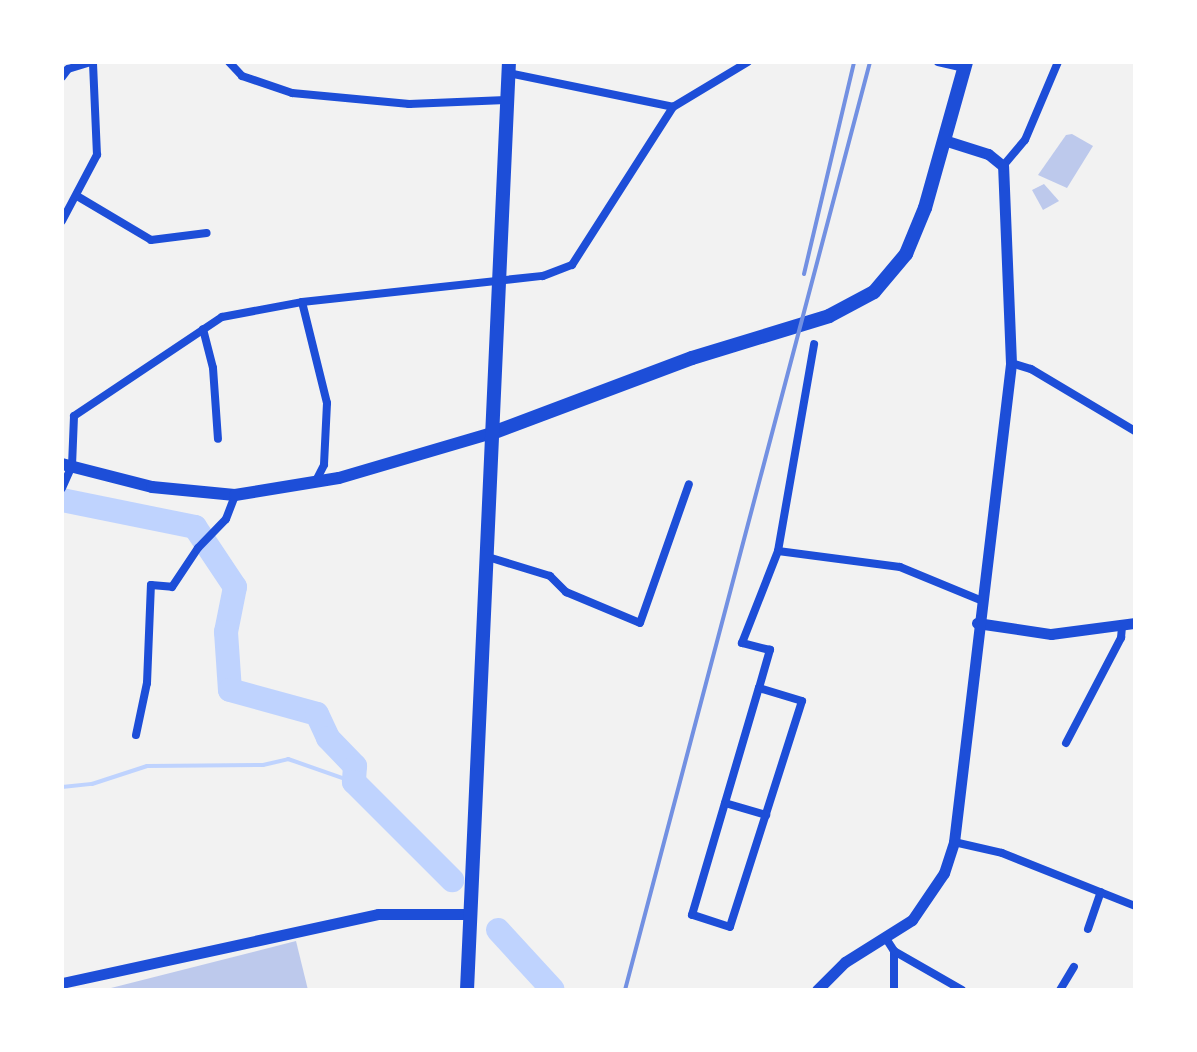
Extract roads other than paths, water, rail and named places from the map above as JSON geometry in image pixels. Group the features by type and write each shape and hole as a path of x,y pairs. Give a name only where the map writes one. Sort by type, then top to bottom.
{"highway":[{"path":"495,432 758,336 829,316 891,277 925,208 947,141 965,65"},
{"path":"467,990 495,432 509,68"}],"main road":[{"path":"67,465 152,487 235,495 315,483 495,432"}],"street":[{"path":"62,77 68,69 92,62 97,155 62,221"},
{"path":"229,62 242,76 292,93 409,104 506,100"},
{"path":"62,418 74,416 222,317 302,302 543,276 572,265 673,107 729,67 748,62"},
{"path":"938,62 965,65"},
{"path":"817,990 845,962 912,920 929,900 954,842 977,623 1011,363 1003,166 1025,140 1058,62"},
{"path":"509,68 673,107"},
{"path":"947,141 988,154 1003,166"},
{"path":"77,196 151,240 207,233"},
{"path":"302,302 327,403 324,465 315,483"},
{"path":"203,329 213,368 218,439"},
{"path":"759,688 802,701 730,927 692,915 770,650 742,643 778,551 814,344"},
{"path":"1011,363 1031,369 1135,431"},
{"path":"62,488 74,416"},
{"path":"488,557 550,576 566,592 640,623 689,484"},
{"path":"136,735 147,683 151,585 172,587 198,548 226,519 235,495"},
{"path":"778,551 900,567 980,600"},
{"path":"977,623 1051,634 1131,623"},
{"path":"1066,743 1131,623"},
{"path":"725,803 766,815"},
{"path":"954,842 1002,853 1135,906"},
{"path":"1088,929 1101,892"},
{"path":"62,983 378,914 471,914"},
{"path":"885,937 894,951 962,990"},
{"path":"894,951 894,990"},
{"path":"1060,990 1074,967"}],"waterway":[{"path":"62,500 195,527 235,587 226,632 230,690 317,714 328,738 355,766 354,782 452,880"},
{"path":"62,787 92,784 147,766 263,765 288,759 354,782"},
{"path":"498,930 553,990"}],"railway":[{"path":"804,274 854,62"},
{"path":"625,990 870,62"}]}
